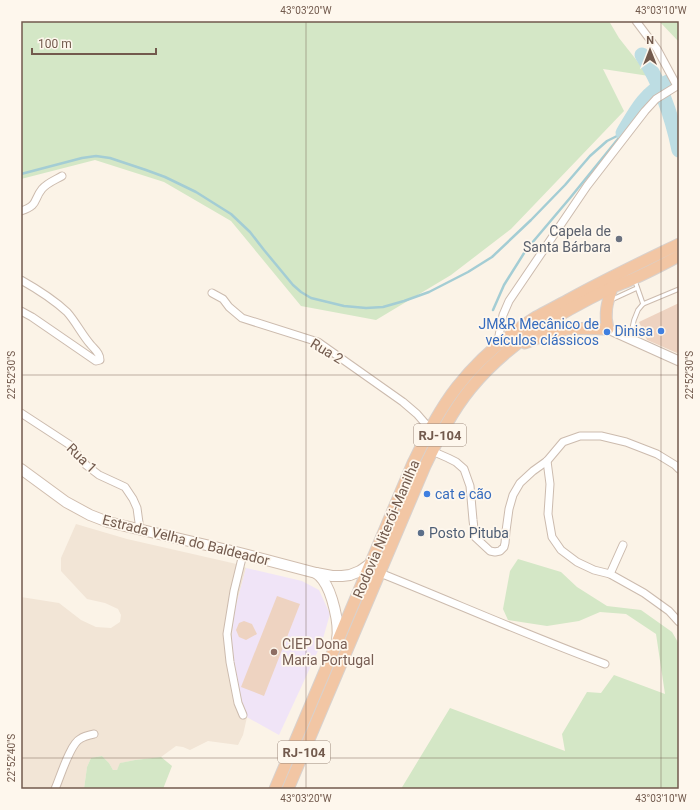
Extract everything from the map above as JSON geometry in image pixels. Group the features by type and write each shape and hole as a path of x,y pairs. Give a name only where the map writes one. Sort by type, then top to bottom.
{"highway":[{"name":"Rodovia Niterói-Manilha","path":"275,789 413,463 441,410 457,388 470,372 496,346 536,318 586,290 679,244"},
{"name":"Rodovia Niterói-Manilha","path":"288,789 425,466 456,408 471,388 491,366 536,330 555,318 612,288 636,283 679,256"},
{"path":"510,350 535,339 565,329 608,329 605,315 612,288"}],"main road":[{"name":"Estrada Velha do Baldeador","path":"21,469 66,502 90,515 108,522 332,576 346,576 360,572 370,564"},
{"path":"316,573 323,579 328,588 335,610 338,634 336,647"}],"street":[{"path":"496,346 503,316 509,301 587,186 645,111 656,99 678,86 657,49 636,21"},
{"path":"21,211 33,205 42,189 62,176"},
{"path":"21,280 45,294 67,313 97,351 100,360 96,361 21,311"},
{"name":"Rua 2","path":"212,293 223,299 229,307 242,318 318,342 403,402 417,414 430,429"},
{"path":"608,329 679,361"},
{"name":"Rua 1","path":"21,413 70,445 86,466 99,475 124,487 133,498 137,508 140,530"},
{"path":"432,451 456,462 464,470 470,486 475,537 490,551 495,552 500,551 504,547 509,509 513,495 520,483 547,461 563,442 580,436 601,436 626,442 657,454 679,469"},
{"path":"547,461 550,484 548,514 552,537 561,550 577,562 594,570 610,574 644,593 669,611 679,622"},
{"path":"610,574 623,545"},
{"path":"243,554 234,590 228,634 230,662 243,715"},
{"path":"380,573 557,646 605,664"},
{"path":"55,789 73,746 78,739 94,734"}],"lane":[{"path":"608,301 636,283 643,304"},
{"path":"630,339 634,320 638,310 643,304 679,289"}],"shaded area":[{"path":"76,524 127,539 241,565 246,568 235,609 232,635 247,717 243,735 238,745 208,741 190,750 176,746 161,757 121,763 117,770 113,770 102,756 91,758 87,767 84,789 21,789 21,597 59,603 81,620 96,627 111,628 120,622 121,615 118,609 105,603 87,599 61,571 61,558"},
{"name":"CIEP Dona Maria Portugal","path":"246,568 302,581 319,590 330,614 322,642 279,735 243,715 230,662 235,609"}],"green space":[{"path":"21,21 609,21 619,38 649,76 603,69 624,111 511,229 451,275 376,320 301,306 231,221 164,182 95,160 21,179"},
{"path":"659,21 679,21 679,42"},
{"path":"518,559 561,572 577,587 607,606 641,610 672,632 679,644 679,789 401,789 450,708 565,751 562,734 587,692 601,693 614,675 665,694 656,634 626,614 600,612 579,621 547,626 508,620 503,609 510,571"},
{"path":"102,756 113,770 117,770 120,763 161,757 172,766 163,789 84,789 87,767 91,758"}],"building":[{"name":"Dinisa","path":"679,303 679,352 677,353 647,340 639,322"},
{"path":"277,596 300,604 264,696 241,687"},
{"path":"244,621 252,624 257,634 246,640 239,637 236,630 239,623"}],"waterway":[{"path":"642,55 655,77 665,101 679,150"},
{"path":"623,133 641,104 653,92 668,82"},
{"path":"21,174 82,158 96,156 110,158 146,170 165,177 196,192 231,214 250,232 293,285 311,298 344,306 366,308 383,307 429,292 468,272 492,257 565,185 590,156 607,141 623,133"},
{"path":"493,310 504,285 526,250 622,134"}],"place":[{"name":"Capela de Santa Bárbara","path":"619,239"},
{"name":"Dinisa","path":"661,331"},
{"name":"JM&R Mecânico de veículos clássicos","path":"607,332"},
{"name":"cat e cão","path":"427,494"},
{"name":"Posto Pituba","path":"421,533"},
{"name":"CIEP Dona Maria Portugal","path":"274,652"}]}
